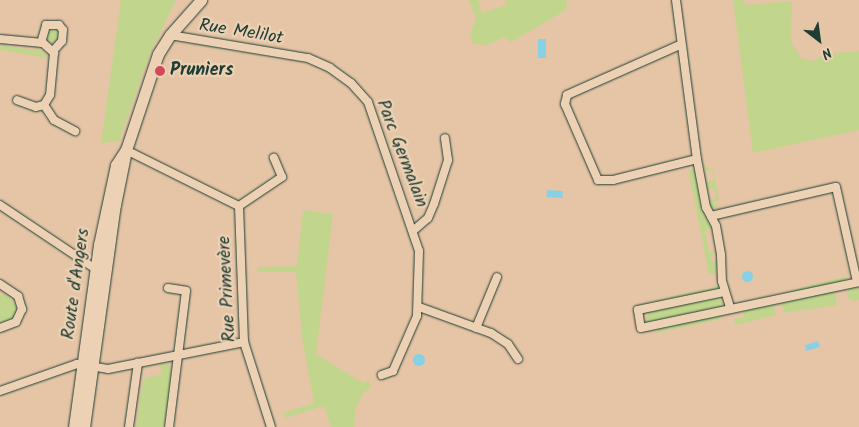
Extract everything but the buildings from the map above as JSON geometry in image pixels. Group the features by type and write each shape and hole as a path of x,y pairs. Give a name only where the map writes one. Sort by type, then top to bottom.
{"street":[{"path":"676,0 680,45 697,158 706,207 711,216 722,256 724,292 730,307"},
{"name":"Route d'Angers","path":"84,427 88,366 116,165 126,150 154,64 170,35 197,2"},
{"path":"17,100 36,107 44,105 50,95 53,51 62,41 63,30 59,25 46,25 41,43"},
{"name":"Rue Melilot","path":"170,35 308,58"},
{"path":"0,39 41,43 53,51"},
{"path":"680,45 567,95 565,104 598,180 612,180 697,158"},
{"name":"Parc Germalain","path":"308,58 330,68 351,83 368,102 378,125 389,171 414,230 419,251 419,307 393,371 382,375"},
{"path":"44,105 54,120 75,131"},
{"name":"Parc Germalain","path":"414,230 428,218 434,204 448,160 445,138"},
{"path":"126,150 239,206 282,177 274,158"},
{"path":"711,216 836,187 858,282 730,307 641,328 638,310 724,292"},
{"path":"0,205 100,272"},
{"name":"Rue Primevère","path":"239,206 244,342 271,427"},
{"path":"476,328 497,277"},
{"path":"0,284 18,296 22,309 16,322 0,328"},
{"path":"168,288 186,291 169,427"},
{"path":"419,307 476,328 508,344 518,359"},
{"path":"0,390 88,366 108,369 244,342"},
{"path":"129,427 138,363"},
{"name":"Route d'Angers","path":"74,427 88,366"}],"green space":[{"path":"121,0 176,0 150,54 119,141 101,143"},
{"path":"469,0 478,0 482,13 506,5 505,0 567,0 566,10 520,37 511,42 504,37 487,45 473,44 470,34 476,19"},
{"path":"733,0 744,0 745,5 792,1 791,42 801,58 812,61 825,54 859,51 859,130 753,153"},
{"path":"49,28 55,28 59,35 55,42 49,42 45,38 45,32"},
{"path":"0,45 43,51 48,58 0,50"},
{"path":"703,167 711,168 714,172 719,200 713,203 719,207 718,209 712,208 709,201 716,198 714,188 707,189 706,182 714,180 712,170 704,171"},
{"path":"688,169 695,171 703,213 712,228 705,231 709,252 717,250 711,256 712,261 717,261 716,273 709,274"},
{"path":"303,210 333,214 316,354 363,383 368,380 371,388 364,392 356,406 354,427 331,427 324,406 285,418 283,413 314,403 302,337 296,272 257,272 258,267 297,266"},
{"path":"845,277 846,281 794,294 793,290"},
{"path":"719,285 717,291 641,303 713,288"},
{"path":"854,287 859,289 861,294 859,299 854,301 849,299 847,294 849,289"},
{"path":"835,292 837,305 784,313 781,302"},
{"path":"0,294 9,296 16,306 14,318 3,324 0,324"},
{"path":"716,298 723,302 720,308 650,323 646,320 650,311"},
{"path":"774,304 776,315 735,325 734,319 744,317 744,310"},
{"path":"720,315 721,319 655,333 660,327"},
{"path":"160,363 168,364 173,373 163,427 136,427 142,385 145,378 162,374"}],"water":[{"path":"538,39 546,39 546,58 538,58"},
{"path":"547,190 563,191 562,198 547,197"},
{"path":"747,270 753,276 747,282 741,276"},
{"path":"818,341 820,347 807,351 805,345"},
{"path":"417,354 421,354 425,360 421,366 417,366 413,362 413,358"}],"place":[{"name":"Pruniers","path":"160,71"}]}
